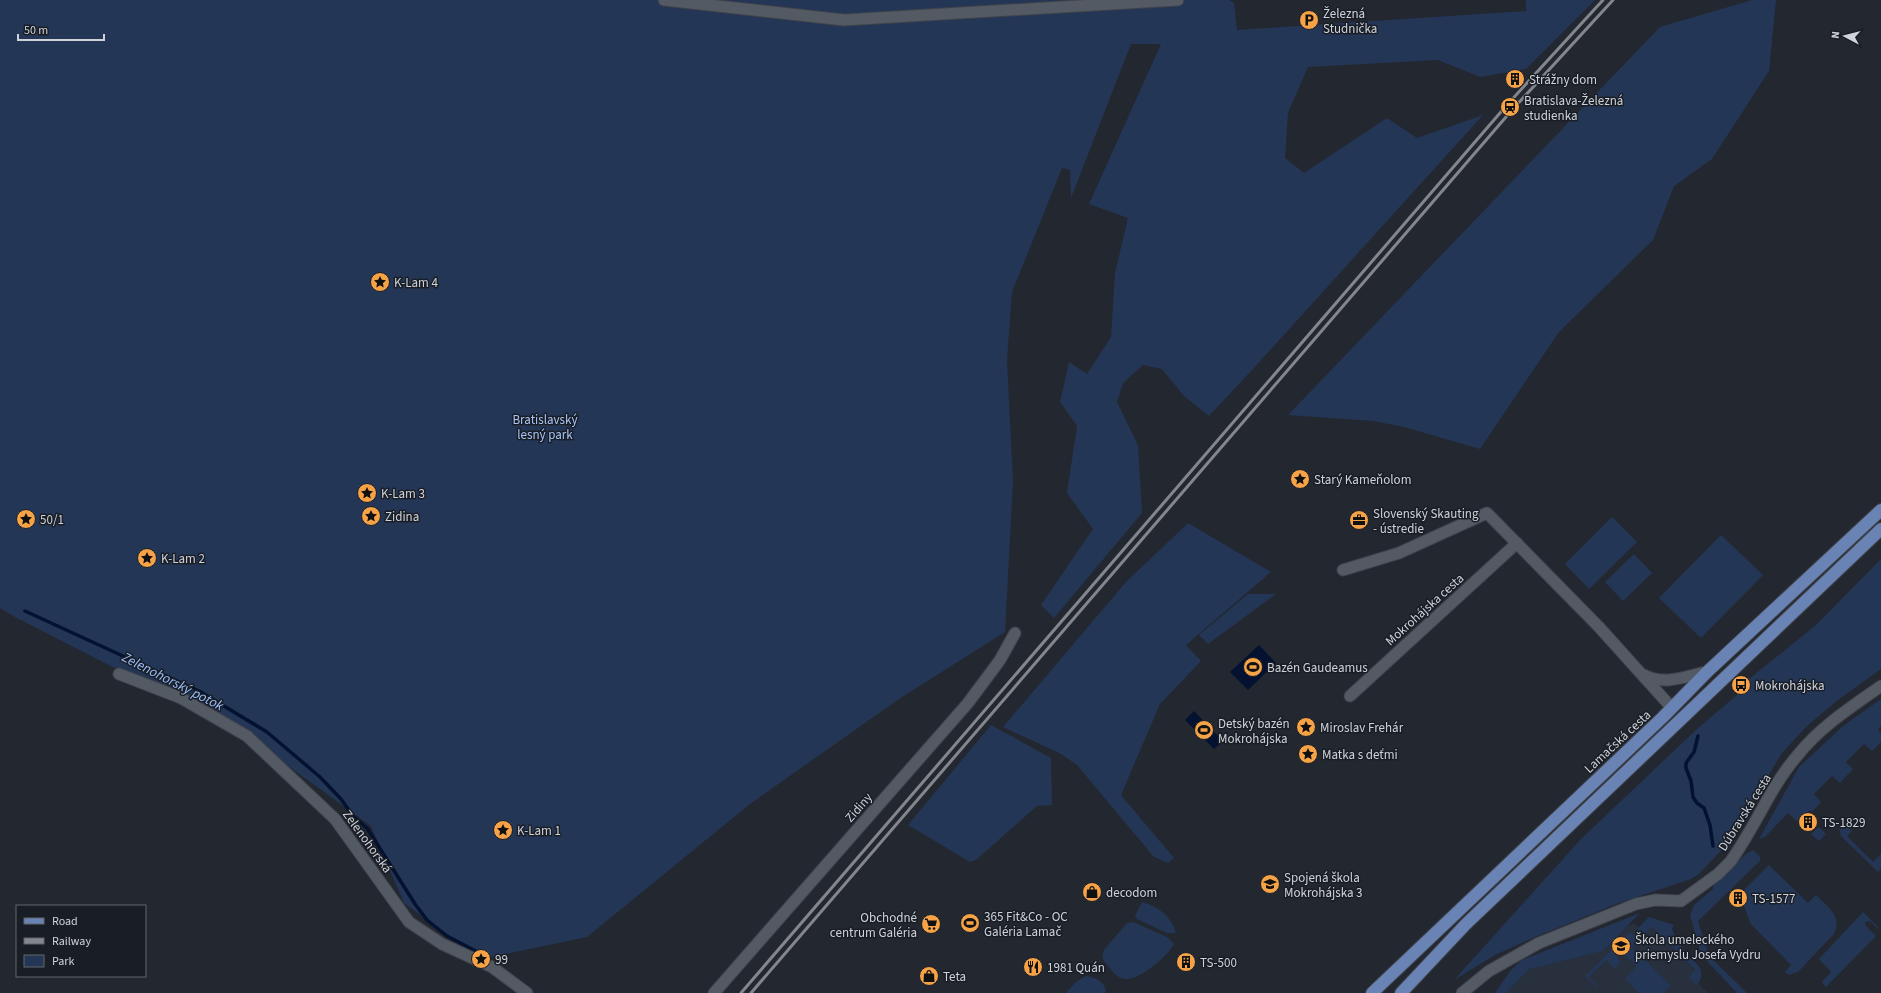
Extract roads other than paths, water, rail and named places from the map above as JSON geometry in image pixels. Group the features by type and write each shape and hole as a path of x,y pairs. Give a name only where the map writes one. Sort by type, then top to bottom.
{"main road":[{"name":"Lamačská cesta","path":"1372,993 1672,708 1707,672 1881,510"},
{"path":"1401,993 1466,924 1881,529"},
{"path":"1672,708 1682,714 1688,713"}],"street":[{"path":"664,0 844,20 1178,0"},
{"path":"1343,570 1400,553 1487,513 1643,674 1672,708"},
{"name":"Mokrohájska cesta","path":"1350,696 1517,543"},
{"name":"Zidiny","path":"714,993 968,703 1000,660 1015,633"},
{"path":"1643,674 1654,679 1667,681 1707,672"},
{"name":"Zelenohorská","path":"119,674 181,698 247,736 335,819 409,922 442,944 492,967 527,993"},
{"name":"Dúbravská cesta","path":"1462,993 1495,967 1538,943 1636,904 1655,900 1681,901 1718,874 1730,862 1792,763 1806,745 1835,718 1881,686"}],"waterway":[{"name":"Zelenohorský potok","path":"25,611 199,691 267,732 320,777 341,799 353,816 367,828 415,904 427,920 447,936 489,958"},
{"path":"1698,736 1694,752 1686,763 1686,768 1691,781 1693,797 1697,803 1704,808 1710,825 1713,846"}],"railway":[{"path":"741,993 1506,106 1603,0"},
{"path":"751,993 1512,110 1613,0"}],"place":[{"name":"Železná Studnička","path":"1309,20"},
{"name":"Strážny dom","path":"1515,79"},
{"name":"Bratislava-Železná studienka","path":"1510,107"},
{"name":"K-Lam 4","path":"380,282"},
{"name":"Starý Kameňolom","path":"1300,479"},
{"name":"K-Lam 3","path":"367,493"},
{"name":"Zidina","path":"371,516"},
{"name":"50/1","path":"26,519"},
{"name":"Slovenský Skauting - ústredie","path":"1359,520"},
{"name":"K-Lam 2","path":"147,558"},
{"name":"Bazén Gaudeamus","path":"1253,667"},
{"name":"Mokrohájska","path":"1741,685"},
{"name":"Miroslav Frehár","path":"1306,727"},
{"name":"Detský bazén Mokrohájska","path":"1204,730"},
{"name":"Matka s deťmi","path":"1308,754"},
{"name":"TS-1829","path":"1808,822"},
{"name":"K-Lam 1","path":"503,830"},
{"name":"Spojená škola Mokrohájska 3","path":"1270,884"},
{"name":"decodom","path":"1092,892"},
{"name":"TS-1577","path":"1738,898"},
{"name":"365 Fit&Co - OC Galéria Lamač","path":"970,923"},
{"name":"Obchodné centrum Galéria","path":"931,924"},
{"name":"Škola umeleckého priemyslu Josefa Vydru","path":"1621,946"},
{"name":"99","path":"481,959"},
{"name":"TS-500","path":"1186,962"},
{"name":"1981 Quán","path":"1033,967"},
{"name":"Teta","path":"929,976"}],"park label":[{"name":"Bratislavský lesný park","path":"545,426"}]}
